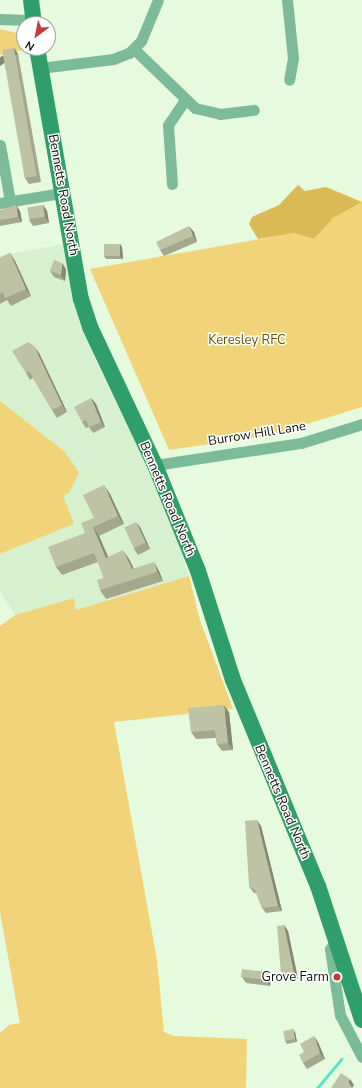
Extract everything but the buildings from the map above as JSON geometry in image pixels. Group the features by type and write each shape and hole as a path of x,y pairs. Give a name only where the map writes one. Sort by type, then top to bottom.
{"street":[{"path":"31,0 32,16"},
{"path":"40,68 113,59 134,49 141,41 158,0"},
{"path":"287,0 293,58 289,80"},
{"path":"0,19 16,20"},
{"path":"134,49 184,101 207,113 254,110"},
{"name":"Bennetts Road North","path":"38,56 81,299 90,327 155,465 198,571 244,709 318,886 362,1020"},
{"path":"172,184 168,125 184,101"},
{"path":"0,145 5,202 62,193"},
{"name":"Burrow Hill Lane","path":"155,465 301,443 362,424"},
{"path":"336,941 330,949 340,1015 362,1057"}],"shaded area":[{"path":"298,185 305,191 326,187 362,202 333,218 314,239 294,233 258,239 249,224 252,217 279,205"},
{"path":"64,244 93,355 163,497 189,576 76,610 74,598 15,615 0,591 0,554 74,524 0,402 0,256"}],"green space":[{"path":"0,29 16,33 16,52 0,55"},
{"name":"Keresley RFC","path":"362,202 362,407 271,435 169,450 90,269 294,233 314,239 333,218"},
{"path":"0,401 65,452 79,473 69,493 63,496 74,524 0,554"},
{"path":"189,576 200,620 233,709 114,722 157,960 164,1032 174,1036 247,1039 246,1088 0,1088 0,1033 9,1025 20,1023 0,912 0,626 15,615 74,598 76,610"}],"waterway":[{"path":"317,1088 341,1059"}],"place":[{"name":"Grove Farm","path":"337,977"}]}
